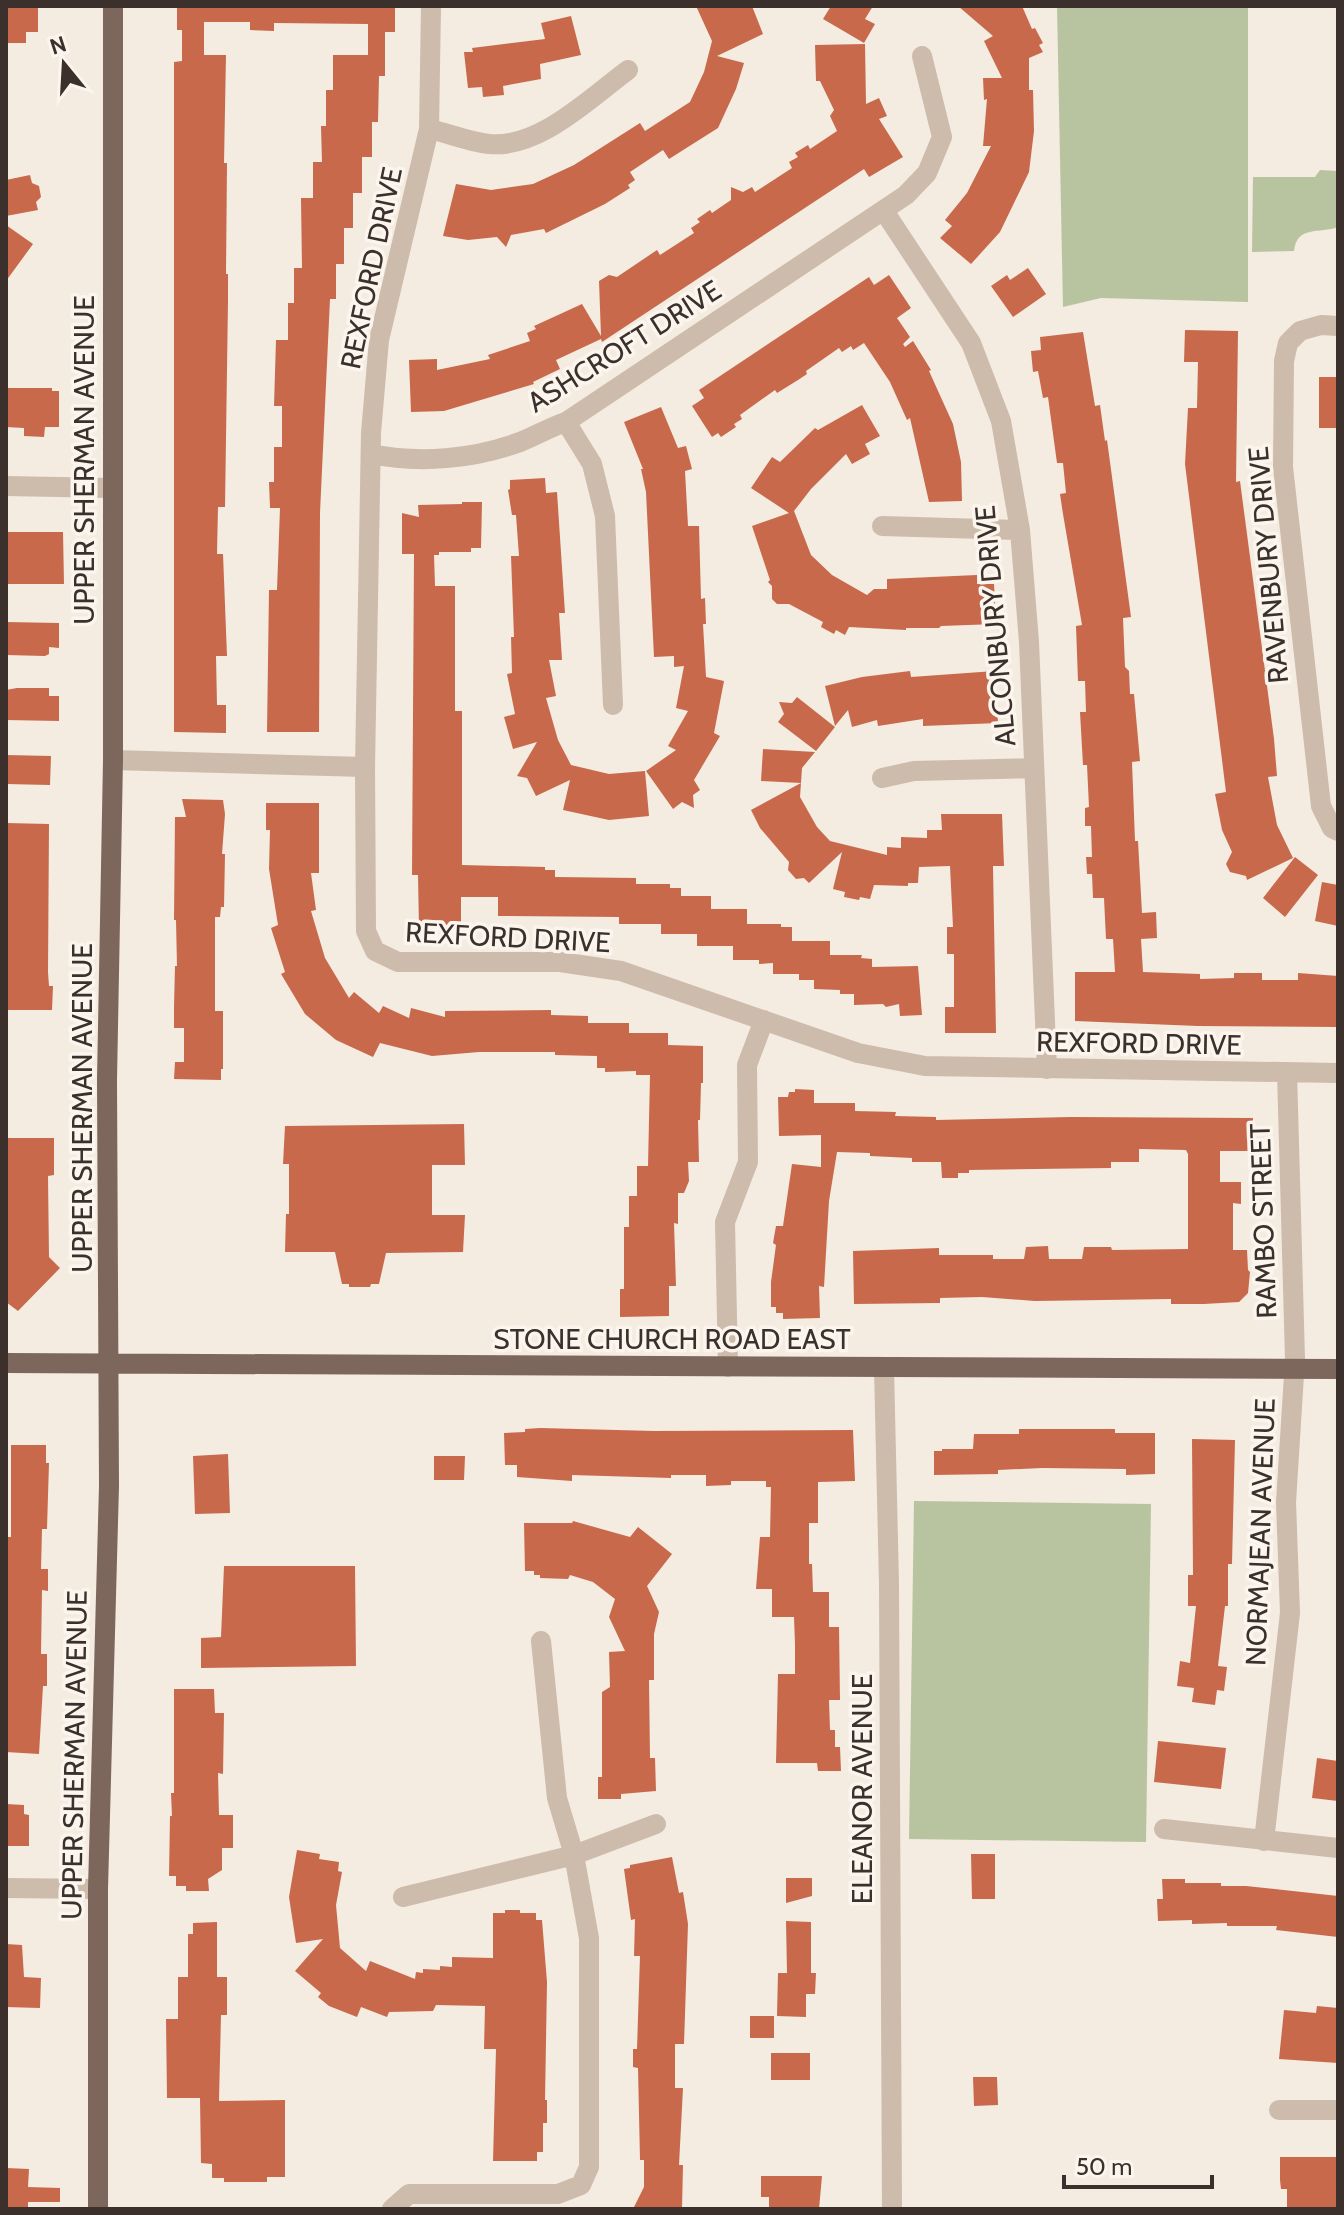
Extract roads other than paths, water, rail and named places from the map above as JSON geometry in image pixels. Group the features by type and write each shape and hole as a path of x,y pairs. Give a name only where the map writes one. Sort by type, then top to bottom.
{"main road":[{"name":"UPPER SHERMAN AVENUE","path":"98,2209 98,1889 109,1486 107,1080 113,760 113,6"},
{"name":"STONE CHURCH ROAD EAST","path":"6,1363 1338,1369"}],"street":[{"name":"REXFORD DRIVE","path":"431,6 429,129 379,340 371,454 365,767 366,931 375,951 398,962 560,962 621,971 858,1053 925,1066 1338,1073"},
{"name":"ASHCROFT DRIVE","path":"371,454 401,461 462,457 520,442 566,422 884,211 906,195 927,173 942,137 922,56"},
{"path":"429,129 489,144 514,143 539,135 628,70"},
{"name":"ALCONBURY DRIVE","path":"884,211 971,343 1001,421 1020,530 1029,642 1047,1069"},
{"name":"RAVENBURY DRIVE","path":"1338,326 1321,325 1300,331 1288,343 1284,361 1283,467 1321,806 1332,828 1338,831"},
{"path":"566,422 592,464 605,516 613,705"},
{"path":"6,486 111,488"},
{"path":"882,526 1020,530"},
{"path":"113,760 365,767"},
{"path":"882,778 914,771 1034,768"},
{"path":"728,1367 725,1222 748,1162 747,1065 764,1020"},
{"name":"RAMBO STREET","path":"1287,1072 1295,1369"},
{"name":"ELEANOR AVENUE","path":"884,1368 889,1584 892,2209"},
{"name":"NORMAJEAN AVENUE","path":"1264,1841 1290,1613 1286,1502 1295,1369"},
{"path":"392,2209 409,2194 558,2194 581,2185 589,2167 589,1938 574,1855 557,1798 541,1641"},
{"path":"403,1897 574,1855 656,1824"},
{"path":"1164,1829 1338,1848"},
{"path":"6,1888 98,1889"},
{"path":"1279,2110 1338,2110"}]}
